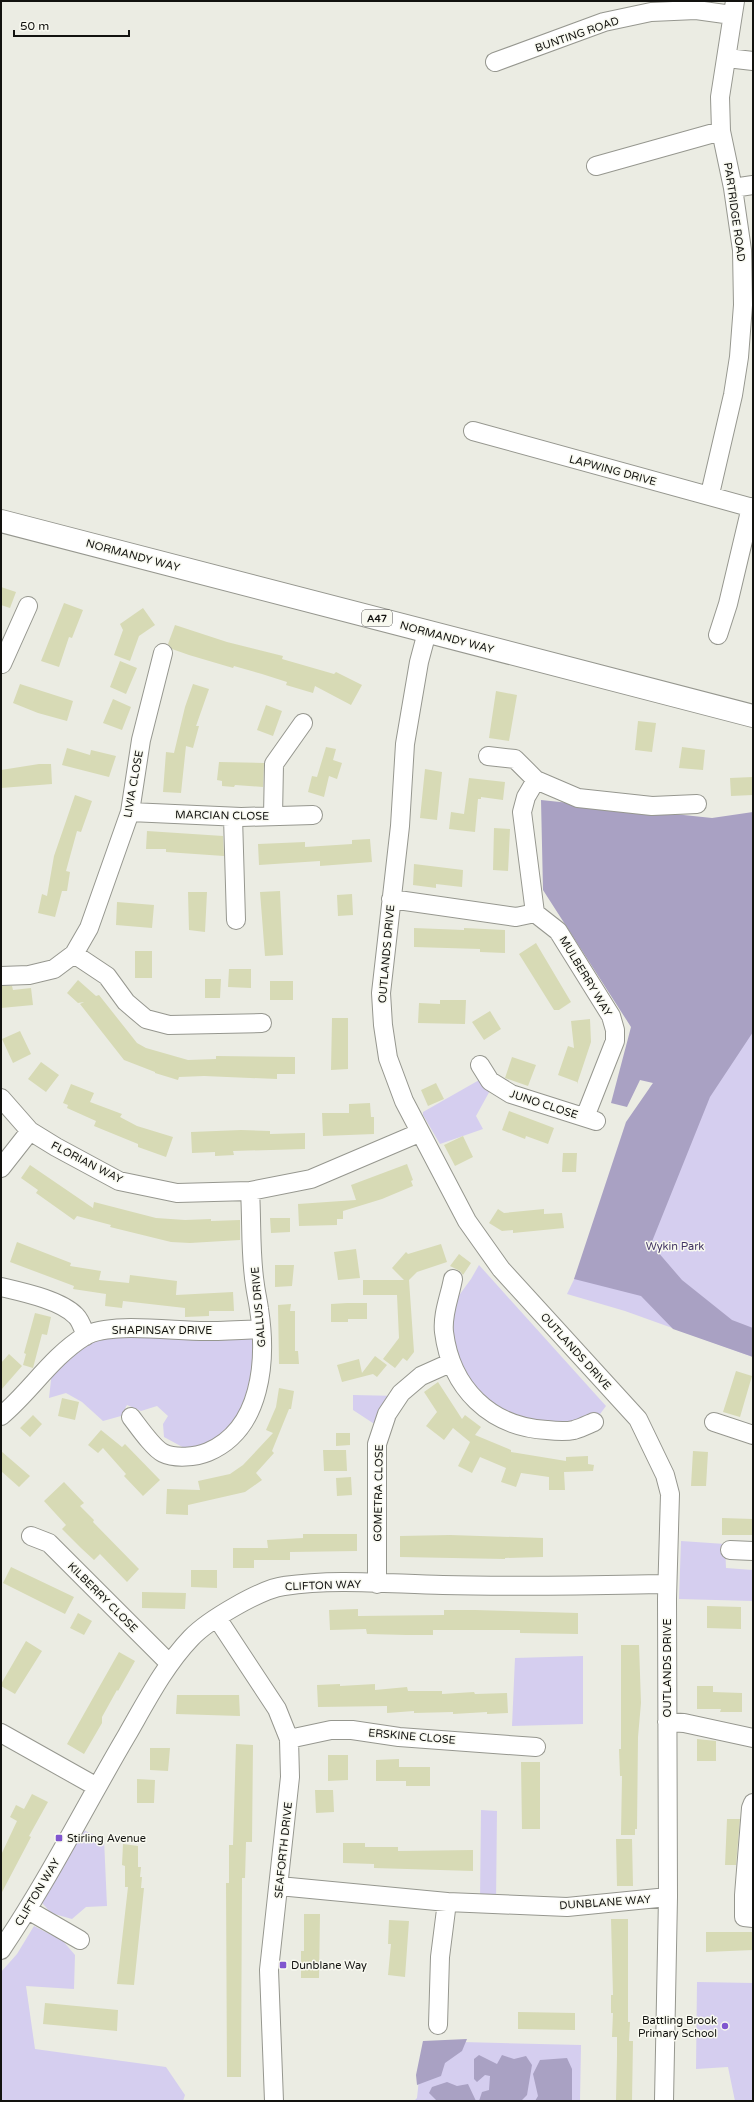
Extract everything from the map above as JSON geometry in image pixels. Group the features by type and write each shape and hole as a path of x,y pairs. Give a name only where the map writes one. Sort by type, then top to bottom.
{"main road":[{"name":"NORMANDY WAY","path":"1,521 753,716"}],"street":[{"name":"PARTRIDGE ROAD","path":"710,494 734,395 744,305 742,250 733,188 722,131 720,97 734,8"},
{"name":"BUNTING ROAD","path":"495,62 604,22 651,12 734,8"},
{"path":"727,58 753,61"},
{"path":"596,166 722,131"},
{"path":"733,188 753,185"},
{"name":"LAPWING DRIVE","path":"473,431 601,467 710,494 752,508"},
{"path":"718,635 728,604 752,508"},
{"path":"1,665 28,606"},
{"name":"OUTLANDS DRIVE","path":"427,632 419,662 405,744 400,826 381,993 383,1025 388,1058 404,1101 419,1133 466,1221 501,1269 638,1419 664,1475 670,1494 667,1584 668,1897 664,2101"},
{"name":"LIVIA CLOSE","path":"74,954 90,928 130,812 141,740 163,653"},
{"path":"273,816 274,764 303,723"},
{"path":"488,756 515,759 536,780 578,798 652,806 697,804"},
{"path":"391,899 516,917 535,913 522,812 526,797 536,780"},
{"name":"MARCIAN CLOSE","path":"130,812 233,817 313,815"},
{"path":"233,817 236,920"},
{"name":"MULBERRY WAY","path":"535,913 558,931 611,1016 615,1030 615,1041 590,1119"},
{"path":"1,976 29,975 54,969 74,954 107,976 126,1002 146,1019 169,1025 262,1023"},
{"name":"JUNO CLOSE","path":"480,1065 490,1081 505,1091 590,1119"},
{"name":"FLORIAN WAY","path":"1,1098 30,1131 119,1181 177,1193 250,1191 311,1179 419,1133"},
{"path":"1,1168 30,1131"},
{"name":"GALLUS DRIVE","path":"131,1417 163,1453 190,1457 199,1456 229,1439 244,1422 255,1402 260,1375 260,1311 254,1285 250,1191"},
{"path":"453,1279 450,1298 444,1316 444,1332 450,1362 468,1392 484,1407 507,1422 526,1429 561,1431 574,1430 594,1422"},
{"path":"1,1287 38,1297 68,1309 77,1317 86,1336"},
{"name":"SHAPINSAY DRIVE","path":"1,1416 59,1356 86,1336 104,1330 120,1329 208,1331 260,1329"},
{"name":"GOMETRA CLOSE","path":"377,1584 377,1444 387,1414 401,1393 421,1376 450,1362"},
{"path":"714,1422 753,1435"},
{"name":"KILBERRY CLOSE","path":"31,1536 49,1543 170,1664"},
{"path":"730,1550 753,1552"},
{"name":"CLIFTON WAY","path":"1,1950 28,1910 97,1787 170,1664 192,1637 217,1618 251,1598 282,1586 328,1583 512,1586 667,1584"},
{"name":"SEAFORTH DRIVE","path":"217,1618 277,1710 289,1739 290,1777 269,1970 274,2101"},
{"path":"667,1722 684,1723 753,1738"},
{"name":"ERSKINE CLOSE","path":"289,1739 331,1730 352,1730 399,1737 536,1747"},
{"path":"1,1733 97,1787"},
{"path":"753,1803 751,1808 744,1895 744,1917 753,1918"},
{"name":"DUNBLANE WAY","path":"279,1886 447,1902 567,1906 668,1897"},
{"path":"438,2025 440,1957 447,1902"},
{"path":"28,1910 80,1940"}],"green space":[{"name":"Wykin Park","path":"753,957 753,1357 625,1311 567,1294 594,1238 650,1087"},
{"path":"481,1079 492,1087 476,1116 483,1129 440,1144 423,1115 423,1112"},
{"path":"479,1265 606,1406 594,1422 538,1430 468,1392 444,1316 471,1279"},
{"path":"260,1329 255,1402 199,1456 164,1437 163,1424 168,1416 157,1406 141,1411 127,1405 121,1416 103,1421 82,1402 66,1393 49,1398 53,1362 86,1336"},
{"path":"353,1395 399,1396 382,1429 353,1410"},
{"path":"681,1541 725,1544 726,1568 753,1570 753,1601 679,1599"},
{"path":"583,1656 583,1724 512,1726 515,1658"},
{"path":"481,1810 497,1811 496,1903 480,1902"},
{"path":"76,1827 104,1839 107,1906 86,1907 72,1919 51,1913 36,1896"},
{"path":"34,1926 63,1941 75,1955 74,1989 26,1986 35,2049 166,2067 185,2095 183,2101 1,2101 1,1972 17,1954"},
{"name":"Battling Brook Primary School","path":"697,1982 753,1983 753,2101 735,2101 728,2067 696,2069"},
{"path":"423,2041 581,2045 580,2101 414,2101 417,2098"}],"shaded area":[{"path":"541,800 712,818 753,812 753,1032 710,1097 651,1244 682,1280 732,1320 753,1328 753,1357 673,1329 641,1296 574,1279 626,1122 653,1083 640,1080 627,1107 611,1103 631,1027 543,890"},
{"path":"467,2039 462,2051 445,2063 441,2076 417,2085 416,2075 423,2041"},
{"path":"479,2055 497,2064 502,2055 514,2059 526,2056 532,2065 527,2095 521,2101 479,2101 482,2092 489,2090 490,2076 485,2075 477,2082 474,2079 474,2059"},
{"path":"567,2058 572,2069 572,2101 535,2101 538,2096 533,2074 540,2060"},
{"path":"447,2082 457,2086 468,2084 476,2101 437,2101 429,2093 432,2087"}],"building":[{"path":"1,587 16,592 10,608 1,605"},
{"path":"64,603 83,610 72,638 69,637 59,667 41,661"},
{"path":"143,608 155,625 139,636 130,661 114,655 123,630 120,624"},
{"path":"175,625 227,642 283,656 282,659 334,674 336,672 362,685 351,705 315,686 313,693 286,685 287,682 262,674 234,666 233,668 189,655 172,649 168,644"},
{"path":"120,661 137,668 126,694 110,687"},
{"path":"20,684 73,701 67,721 38,713 13,703"},
{"path":"193,684 209,689 196,726 199,726 193,748 186,746 181,793 163,792 166,752 174,753 185,707"},
{"path":"496,691 517,695 509,741 489,738"},
{"path":"113,699 131,707 122,730 103,723"},
{"path":"266,705 282,711 273,736 257,730"},
{"path":"638,721 656,723 652,752 635,750"},
{"path":"326,747 336,749 333,760 342,763 337,779 329,776 324,797 308,792 312,776 317,777"},
{"path":"682,747 705,750 703,770 679,768"},
{"path":"67,748 90,755 91,750 116,756 109,777 62,765"},
{"path":"219,762 264,763 263,787 235,785 234,787 222,786 222,781 217,780"},
{"path":"39,764 51,764 52,784 1,788 1,770"},
{"path":"425,769 442,772 437,820 420,818"},
{"path":"753,777 753,795 731,796 730,778"},
{"path":"469,778 505,782 503,800 481,797 481,799 478,799 475,832 449,829 451,812 464,814"},
{"path":"75,795 92,801 81,832 77,831 66,871 70,872 67,891 62,891 55,917 38,913 42,894 47,896 54,856"},
{"path":"494,828 510,829 508,871 493,870"},
{"path":"147,831 223,836 224,856 166,852 166,849 146,849"},
{"path":"370,839 372,862 320,866 320,861 259,865 258,844 305,842 305,847 352,844 352,840"},
{"path":"414,864 463,870 462,887 436,884 436,888 413,885"},
{"path":"280,891 283,955 265,956 260,892"},
{"path":"188,892 207,892 205,932 189,930"},
{"path":"352,894 353,915 338,916 337,895"},
{"path":"117,902 154,905 152,928 116,925"},
{"path":"414,928 505,930 505,953 480,952 480,949 414,947"},
{"path":"536,943 571,1002 559,1010 554,1010 519,954"},
{"path":"135,951 152,951 152,978 135,978"},
{"path":"229,969 251,969 251,988 228,987"},
{"path":"205,979 221,979 220,998 205,998"},
{"path":"78,980 96,996 99,995 137,1043 146,1048 188,1060 216,1059 216,1056 295,1057 295,1074 277,1074 277,1079 204,1076 179,1077 178,1080 155,1073 124,1060 80,1004 84,1002 78,1003 67,993"},
{"path":"270,981 293,981 293,1000 270,1000"},
{"path":"1,986 12,986 13,990 31,988 33,1005 1,1008"},
{"path":"440,1000 466,1000 465,1024 418,1023 419,1003 440,1004"},
{"path":"490,1011 501,1029 484,1040 472,1022"},
{"path":"332,1018 348,1018 348,1069 331,1070"},
{"path":"590,1019 591,1042 577,1084 577,1082 558,1075 568,1046 574,1048 571,1021"},
{"path":"20,1031 31,1054 13,1063 2,1039"},
{"path":"512,1057 536,1065 528,1086 505,1078"},
{"path":"41,1062 59,1075 46,1092 28,1079"},
{"path":"436,1083 444,1099 428,1106 421,1090"},
{"path":"71,1084 94,1093 90,1102 122,1114 120,1117 137,1126 173,1137 166,1157 138,1147 138,1144 94,1126 96,1121 67,1108 68,1105 63,1103"},
{"path":"370,1103 371,1117 374,1117 374,1134 323,1136 322,1113 349,1113 349,1104"},
{"path":"509,1111 554,1128 548,1144 526,1136 525,1139 502,1130"},
{"path":"241,1130 270,1131 270,1134 305,1133 305,1149 233,1151 234,1155 215,1156 215,1152 192,1153 191,1132"},
{"path":"463,1136 473,1157 455,1166 444,1145"},
{"path":"563,1153 577,1153 576,1172 562,1172"},
{"path":"407,1164 413,1180 411,1181 413,1186 382,1199 343,1211 343,1219 337,1219 337,1225 299,1226 298,1204 356,1200 351,1185"},
{"path":"30,1165 93,1208 94,1202 156,1218 185,1220 211,1219 211,1221 240,1220 240,1240 190,1243 171,1242 110,1227 111,1225 77,1216 74,1220 36,1193 38,1190 21,1178"},
{"path":"498,1209 504,1213 544,1209 544,1214 562,1213 564,1228 513,1233 513,1230 502,1231 489,1223"},
{"path":"270,1218 290,1218 290,1232 271,1233"},
{"path":"17,1242 71,1263 70,1266 101,1271 99,1280 129,1283 130,1275 177,1281 176,1295 233,1292 234,1311 209,1311 209,1316 185,1317 185,1308 123,1301 122,1308 105,1306 106,1294 73,1289 74,1286 10,1262"},
{"path":"441,1244 447,1262 417,1272 409,1280 414,1352 407,1361 403,1358 395,1368 383,1359 399,1338 397,1295 363,1295 363,1280 404,1280 392,1268 406,1252 408,1254"},
{"path":"356,1249 360,1278 338,1280 334,1252"},
{"path":"459,1254 471,1263 463,1275 460,1271 450,1266"},
{"path":"275,1265 294,1265 292,1286 275,1287"},
{"path":"367,1303 367,1319 348,1319 348,1322 331,1322 331,1304"},
{"path":"291,1304 290,1311 295,1311 295,1351 298,1351 299,1364 279,1364 278,1305"},
{"path":"35,1313 51,1317 47,1335 42,1334 33,1368 23,1365 26,1354 24,1353"},
{"path":"9,1354 22,1366 1,1390 1,1363"},
{"path":"375,1356 387,1365 377,1377 373,1374 342,1382 337,1365 359,1359 362,1373"},
{"path":"736,1371 752,1376 740,1417 723,1412"},
{"path":"438,1382 462,1419 465,1415 481,1427 475,1435 511,1450 511,1452 566,1461 566,1457 588,1456 588,1464 594,1465 593,1471 564,1472 565,1490 549,1490 549,1477 521,1473 516,1487 501,1482 506,1468 480,1457 472,1473 458,1466 470,1442 453,1428 444,1440 426,1426 437,1412 424,1392"},
{"path":"279,1388 294,1391 291,1409 289,1409 272,1451 274,1453 256,1473 262,1480 245,1492 188,1505 188,1515 166,1514 167,1489 200,1490 198,1481 230,1474 243,1465 273,1433 266,1430 276,1407"},
{"path":"62,1398 79,1402 75,1420 58,1416"},
{"path":"33,1415 42,1424 30,1437 20,1428"},
{"path":"101,1430 122,1447 125,1444 160,1480 143,1496 124,1476 126,1474 103,1448 98,1453 88,1445"},
{"path":"336,1433 350,1433 350,1445 336,1446"},
{"path":"323,1450 346,1450 347,1471 324,1471"},
{"path":"1,1451 30,1476 19,1487 1,1471"},
{"path":"693,1451 708,1452 706,1486 691,1486"},
{"path":"351,1477 352,1495 337,1496 336,1478"},
{"path":"64,1482 84,1503 80,1506 94,1520 93,1522 139,1569 127,1582 100,1554 94,1560 81,1548 62,1529 66,1525 44,1501"},
{"path":"722,1518 753,1519 753,1535 722,1535"},
{"path":"303,1534 357,1534 357,1551 290,1552 290,1560 254,1560 254,1568 233,1568 233,1548 268,1548 267,1540 303,1538"},
{"path":"450,1535 543,1538 543,1557 505,1559 400,1557 400,1536"},
{"path":"11,1567 74,1597 65,1614 3,1583"},
{"path":"191,1570 217,1570 217,1588 191,1587"},
{"path":"142,1592 186,1593 185,1609 142,1608"},
{"path":"707,1606 741,1607 741,1629 707,1628"},
{"path":"358,1609 358,1616 444,1615 444,1610 578,1613 578,1634 520,1633 520,1630 433,1630 433,1635 406,1635 367,1634 366,1629 330,1630 329,1610"},
{"path":"78,1613 92,1621 84,1635 70,1628"},
{"path":"26,1641 42,1651 15,1694 1,1686 1,1684"},
{"path":"621,1645 639,1645 641,1703 638,1737 637,1829 635,1829 635,1835 621,1835 622,1776 620,1776 619,1749 621,1749"},
{"path":"119,1652 135,1661 102,1717 102,1723 84,1754 67,1744"},
{"path":"340,1684 340,1686 375,1684 375,1690 407,1687 408,1691 442,1691 442,1694 474,1692 475,1694 507,1693 508,1713 487,1714 487,1712 453,1714 453,1712 414,1713 414,1711 387,1713 387,1706 318,1707 317,1685"},
{"path":"697,1686 713,1686 713,1692 742,1693 742,1712 720,1712 721,1709 697,1709"},
{"path":"177,1695 239,1695 240,1716 176,1714"},
{"path":"697,1739 716,1741 716,1761 697,1761"},
{"path":"236,1744 253,1745 252,1842 246,1842 245,1878 242,1878 241,2077 227,2077 226,1883 229,1883 229,1845 233,1845"},
{"path":"150,1748 170,1748 168,1771 150,1770"},
{"path":"328,1755 348,1755 348,1780 328,1781"},
{"path":"399,1759 399,1767 430,1767 430,1786 406,1786 406,1781 376,1781 376,1760"},
{"path":"521,1762 540,1762 540,1829 522,1829"},
{"path":"137,1779 155,1780 154,1803 137,1803"},
{"path":"315,1790 333,1790 334,1812 316,1813"},
{"path":"32,1794 48,1802 29,1836 31,1837 1,1894 1,1855 17,1821 10,1817 16,1805 24,1809"},
{"path":"727,1819 740,1819 736,1865 725,1865"},
{"path":"616,1839 632,1839 633,1886 617,1886"},
{"path":"343,1843 365,1843 365,1847 398,1847 398,1851 473,1850 473,1871 374,1868 374,1864 343,1863"},
{"path":"123,1844 138,1846 138,1867 141,1867 140,1877 142,1877 141,1888 144,1888 134,1985 117,1984 128,1887 125,1887 125,1866 122,1865"},
{"path":"304,1914 320,1914 319,1978 301,1978 301,1951 304,1951"},
{"path":"611,1919 628,1919 628,2022 630,2022 629,2041 633,2041 632,2101 616,2101 617,2037 612,2037 613,2013 611,2013 611,1995 613,1995"},
{"path":"389,1920 409,1921 405,1977 388,1975 391,1944 388,1944"},
{"path":"706,1932 753,1932 753,1950 706,1952"},
{"path":"45,2003 118,2010 117,2031 43,2024"},
{"path":"518,2012 575,2013 575,2030 518,2029"}],"place":[{"name":"Stirling Avenue","path":"59,1838"},
{"name":"Dunblane Way","path":"283,1965"},
{"name":"Battling Brook Primary School","path":"725,2026"}]}
